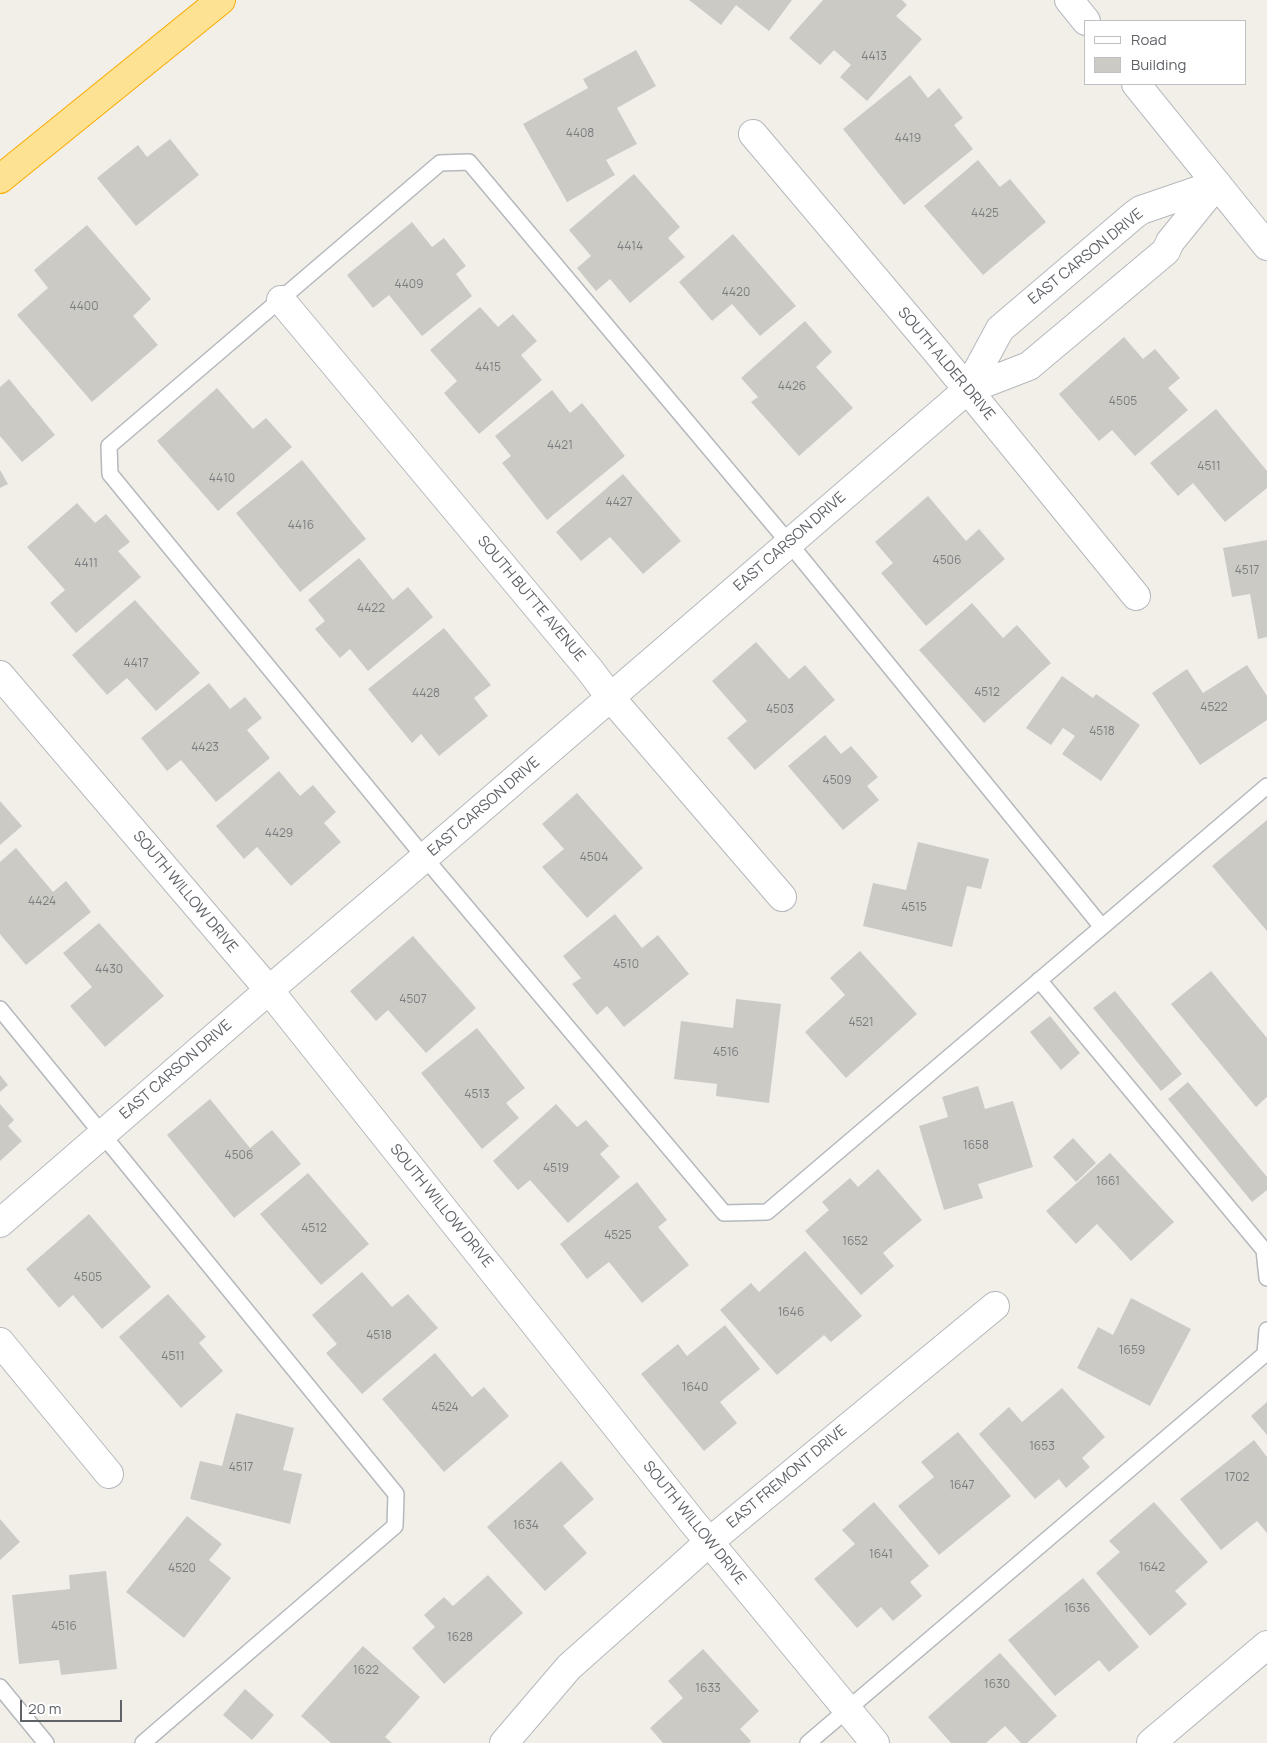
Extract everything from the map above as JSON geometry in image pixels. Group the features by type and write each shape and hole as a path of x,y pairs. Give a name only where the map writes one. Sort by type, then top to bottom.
{"highway":[{"path":"0,179 221,0"}],"street":[{"path":"1069,0 1085,20"},
{"path":"1137,85 1267,246"},
{"name":"SOUTH ALDER DRIVE","path":"753,134 1136,596"},
{"name":"EAST CARSON DRIVE","path":"967,390 1000,329 1134,215 1141,210 1217,184"},
{"name":"EAST CARSON DRIVE","path":"0,1223 268,990 425,858 967,390 1029,366 1166,251 1170,242 1217,184"},
{"name":"SOUTH BUTTE AVENUE","path":"281,300 589,669 611,698 782,897"},
{"name":"SOUTH WILLOW DRIVE","path":"0,674 268,990 709,1542 876,1743"},
{"name":"EAST FREMONT DRIVE","path":"504,1743 569,1667 709,1542 995,1306"},
{"path":"0,1342 109,1474"},
{"path":"1151,1743 1267,1645"}],"lane":[{"path":"1102,927 789,543 469,162 440,163 109,446 110,474 425,858 724,1213 767,1212 1102,927 1267,786"},
{"path":"1039,980 1266,1248 1267,1278"},
{"path":"0,1009 396,1494 395,1526 144,1743"},
{"path":"808,1743 1265,1354 1267,1330"},
{"path":"0,1687 46,1743"}],"building":[{"path":"689,0 792,0 769,31 736,5 721,25"},
{"path":"823,0 902,0 907,5 896,16 922,39 867,101 840,77 851,65 834,50 820,65 789,38"},
{"path":"636,50 656,86 617,108 637,144 606,160 615,175 567,202 523,124 588,88 583,79"},
{"path":"910,75 928,98 939,88 963,118 954,125 973,149 904,205 843,129"},
{"path":"170,139 199,175 136,226 97,178 138,145 147,157"},
{"path":"978,160 1000,187 1010,179 1046,222 983,275 924,206"},
{"path":"634,174 680,227 668,238 685,257 630,303 610,279 596,291 577,268 591,256 569,230"},
{"path":"412,222 432,247 444,238 466,266 456,274 472,296 422,336 389,295 373,308 347,275"},
{"path":"87,225 151,299 133,316 158,345 92,402 17,315 48,288 34,270"},
{"path":"733,234 796,306 760,336 732,304 712,321 679,282"},
{"path":"480,307 498,327 513,314 537,341 521,355 542,380 479,434 444,393 457,381 430,350"},
{"path":"805,321 832,352 816,367 853,408 799,456 751,402 758,397 741,378"},
{"path":"1124,337 1143,359 1155,349 1180,378 1168,388 1188,410 1135,456 1112,430 1099,441 1059,394"},
{"path":"9,379 55,435 22,462 0,436 0,387"},
{"path":"217,388 253,429 266,418 292,447 218,511 157,441"},
{"path":"552,390 570,413 582,403 625,456 547,520 502,463 511,456 495,436"},
{"path":"1216,409 1267,471 1267,488 1225,522 1193,483 1178,496 1150,463"},
{"path":"302,460 366,539 300,592 236,513"},
{"path":"0,470 8,484 0,488"},
{"path":"623,474 681,541 643,574 610,537 581,561 556,532"},
{"path":"928,496 966,541 979,529 1005,559 926,626 881,573 893,563 875,542"},
{"path":"77,503 95,523 106,514 130,542 118,551 141,577 76,633 50,603 65,590 27,547"},
{"path":"1267,540 1267,637 1258,639 1250,594 1232,597 1223,548"},
{"path":"359,558 393,600 408,587 433,617 368,671 350,649 340,658 315,629 325,621 308,600"},
{"path":"135,600 200,673 156,711 127,678 107,695 72,655"},
{"path":"972,603 1003,638 1017,625 1051,663 984,723 919,650"},
{"path":"444,628 491,685 474,698 488,716 439,756 421,734 412,743 368,689"},
{"path":"756,642 789,679 805,665 835,700 755,770 727,738 747,721 712,681"},
{"path":"1247,665 1267,696 1267,720 1200,765 1152,693 1187,669 1203,693"},
{"path":"1062,676 1093,698 1096,694 1140,725 1101,781 1062,754 1075,736 1063,728 1051,745 1026,728"},
{"path":"209,683 230,709 245,697 262,718 247,730 270,758 216,802 181,760 167,771 141,738"},
{"path":"825,735 841,754 851,746 878,777 867,786 879,800 843,830 788,766"},
{"path":"279,771 300,796 313,785 336,812 324,823 341,842 291,886 257,847 244,859 216,826"},
{"path":"577,793 643,868 587,918 542,867 564,849 542,824"},
{"path":"0,801 22,826 0,845"},
{"path":"1267,820 1267,931 1212,866"},
{"path":"918,842 989,859 981,889 967,886 952,947 863,926 873,883 906,890"},
{"path":"16,848 53,892 66,881 91,912 26,965 0,934 0,862"},
{"path":"615,914 642,948 658,935 689,974 624,1027 607,1006 597,1015 572,984 581,978 563,956"},
{"path":"99,923 164,996 105,1047 70,1006 92,987 63,953"},
{"path":"413,936 476,1008 426,1053 388,1010 376,1021 350,991"},
{"path":"860,951 917,1014 846,1078 805,1032 845,995 830,978"},
{"path":"1211,971 1267,1038 1267,1097 1256,1107 1171,1004"},
{"path":"1115,991 1182,1074 1161,1091 1093,1008"},
{"path":"736,999 781,1004 769,1103 716,1096 717,1084 674,1079 681,1021 733,1028"},
{"path":"1050,1016 1080,1053 1061,1070 1030,1032"},
{"path":"477,1028 525,1088 506,1103 519,1118 482,1149 421,1073"},
{"path":"0,1075 8,1085 0,1092"},
{"path":"1188,1082 1267,1177 1267,1190 1252,1202 1168,1099"},
{"path":"978,1086 985,1109 1013,1101 1033,1167 978,1184 983,1198 944,1210 919,1126 948,1117 942,1097"},
{"path":"210,1099 250,1148 272,1130 301,1164 234,1218 167,1135"},
{"path":"0,1104 14,1120 8,1126 22,1141 0,1161"},
{"path":"556,1104 577,1127 586,1120 609,1146 600,1154 620,1177 568,1223 530,1180 518,1190 493,1161"},
{"path":"1073,1138 1096,1163 1076,1182 1053,1157"},
{"path":"1110,1153 1174,1222 1131,1261 1097,1224 1076,1244 1046,1211"},
{"path":"878,1169 922,1220 883,1253 894,1266 861,1295 805,1231 829,1210 822,1202 850,1178 858,1187"},
{"path":"308,1173 369,1244 321,1285 260,1214"},
{"path":"637,1182 667,1220 658,1227 689,1265 642,1303 609,1262 587,1279 560,1244"},
{"path":"89,1214 151,1287 102,1329 73,1295 59,1308 26,1269"},
{"path":"805,1251 862,1316 831,1342 824,1335 777,1375 720,1310 751,1283 759,1292"},
{"path":"362,1272 392,1307 408,1294 438,1328 362,1394 326,1353 337,1344 312,1315"},
{"path":"168,1294 206,1337 199,1343 223,1371 181,1408 119,1337"},
{"path":"1131,1298 1191,1329 1150,1406 1077,1368 1098,1327 1113,1335"},
{"path":"725,1325 760,1369 720,1402 737,1423 704,1451 641,1374 678,1344 687,1356"},
{"path":"435,1353 472,1397 484,1387 509,1416 444,1472 382,1399"},
{"path":"1062,1388 1105,1437 1082,1458 1090,1467 1066,1488 1059,1479 1035,1499 979,1434 1009,1407 1022,1422"},
{"path":"1267,1402 1267,1435 1251,1416"},
{"path":"236,1413 294,1428 283,1470 302,1474 290,1524 190,1499 200,1461 222,1466"},
{"path":"958,1432 1011,1496 939,1555 898,1506 934,1477 921,1462"},
{"path":"1254,1440 1267,1457 1267,1533 1257,1521 1221,1550 1180,1499"},
{"path":"561,1461 594,1499 563,1526 587,1553 545,1591 487,1527"},
{"path":"874,1502 929,1566 910,1582 922,1596 893,1621 881,1607 857,1628 814,1579 855,1544 842,1530"},
{"path":"1154,1502 1208,1562 1175,1591 1187,1604 1150,1636 1096,1573 1120,1552 1109,1541"},
{"path":"187,1516 222,1544 209,1560 231,1578 184,1638 126,1592"},
{"path":"0,1519 20,1542 0,1560"},
{"path":"106,1571 117,1669 61,1675 59,1660 19,1664 12,1595 70,1589 69,1575"},
{"path":"488,1575 523,1613 444,1684 412,1648 435,1627 424,1615 444,1597 453,1606"},
{"path":"1083,1578 1139,1647 1109,1672 1099,1660 1055,1696 1008,1640"},
{"path":"363,1646 420,1697 385,1737 392,1743 331,1743 301,1716"},
{"path":"703,1649 759,1711 740,1729 751,1741 749,1743 663,1743 650,1728 683,1698 668,1681"},
{"path":"1000,1653 1057,1716 1027,1743 1021,1743 1005,1726 986,1743 951,1743 928,1717"},
{"path":"245,1689 274,1715 252,1740 223,1715"}]}
